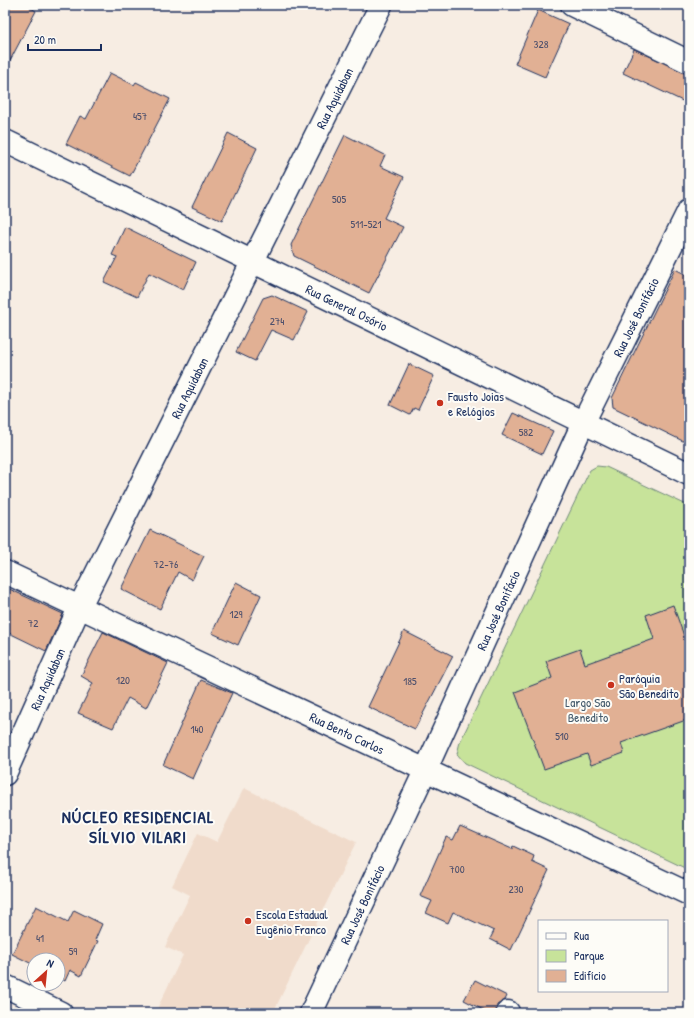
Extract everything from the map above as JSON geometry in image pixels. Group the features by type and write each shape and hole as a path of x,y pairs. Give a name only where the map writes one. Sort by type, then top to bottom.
{"street":[{"name":"Rua Aquidaban","path":"5,774 79,608 381,5"},
{"path":"572,5 689,62"},
{"name":"Rua General Osório","path":"5,141 689,474"},
{"name":"Rua José Bonifácio","path":"311,1013 426,770 583,422 689,210"},
{"name":"Rua Bento Carlos","path":"5,572 689,894"},
{"path":"5,986 61,1013"}],"shaded area":[{"name":"Escola Estadual Eugênio Franco","path":"244,788 356,842 273,1013 155,1013 183,955 165,947 190,895 172,886 198,833 217,842"}],"green space":[{"name":"Largo São Benedito","path":"597,466 606,467 689,506 689,870 465,763 457,754 460,742 590,470"}],"building":[{"path":"5,5 26,5 36,11 5,70"},
{"path":"538,10 569,24 545,77 515,64"},
{"path":"634,49 689,74 689,104 623,73"},
{"path":"110,73 134,85 136,82 170,99 130,176 66,144 80,116 86,119"},
{"path":"228,133 257,148 222,221 192,207"},
{"path":"345,135 385,155 380,166 404,177 384,218 403,227 369,293 294,256 291,245"},
{"path":"125,227 196,262 183,290 149,273 137,297 104,282 117,257 112,255"},
{"path":"675,269 689,276 689,444 613,407 612,398"},
{"path":"272,295 308,312 294,340 271,330 255,361 236,352 263,298"},
{"path":"409,364 434,376 418,410 414,408 410,415 390,405"},
{"path":"513,413 553,431 542,454 502,435"},
{"path":"150,530 204,556 192,580 178,572 160,609 121,589"},
{"path":"236,582 261,595 238,645 212,633"},
{"path":"5,587 63,614 46,651 5,631"},
{"name":"Paróquia São Benedito","path":"673,605 689,650 689,719 621,743 624,753 591,765 587,754 544,769 515,692 552,678 546,661 580,649 585,664 654,639 646,615"},
{"path":"404,631 453,656 415,729 368,707"},
{"path":"103,632 168,663 146,708 128,698 113,728 78,713 93,683 81,676"},
{"path":"201,680 232,693 193,779 163,765"},
{"path":"460,826 512,849 513,846 534,856 532,862 549,870 511,950 490,939 494,931 453,912 448,923 426,913 432,901 420,896 446,837 453,840"},
{"path":"36,906 68,922 74,910 102,924 95,940 98,941 81,976 70,970 66,979 66,952 26,952 26,961 12,954"},
{"path":"475,980 507,996 505,1000 497,1005 496,1013 489,1013 464,1000"}],"place":[{"name":"Fausto Joias e Relógios","path":"440,403"},
{"name":"Paróquia São Benedito","path":"611,685"},
{"name":"Escola Estadual Eugênio Franco","path":"248,921"}],"district":[{"name":"NÚCLEO RESIDENCIAL SÍLVIO VILARI","path":"138,826"}]}
